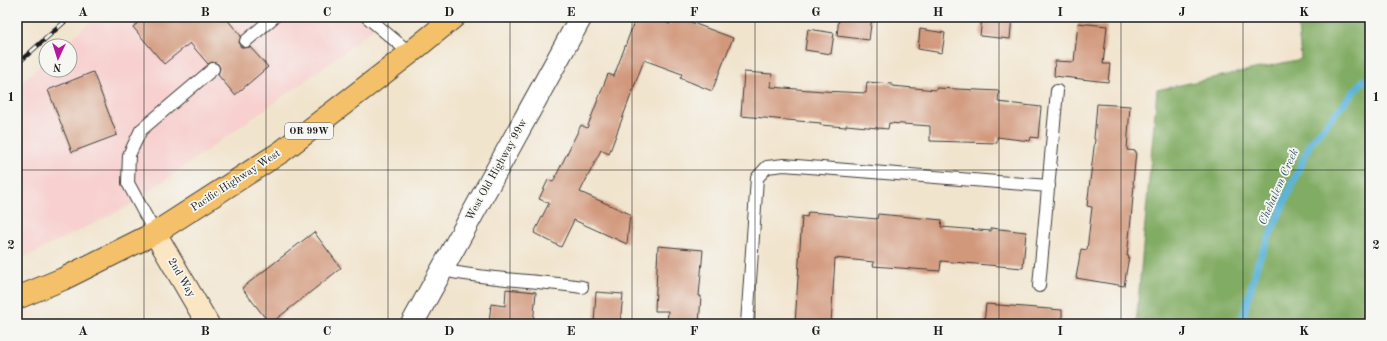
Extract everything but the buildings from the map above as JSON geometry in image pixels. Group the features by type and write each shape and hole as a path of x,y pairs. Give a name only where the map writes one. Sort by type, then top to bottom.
{"main road":[{"name":"Pacific Highway West","path":"17,298 63,279 155,232 281,152 410,53 454,17"}],"street":[{"name":"West Old Highway 99w","path":"412,324 581,17"},
{"name":"2nd Way","path":"155,232 208,324"}],"lane":[{"path":"246,41 274,17"},
{"path":"367,17 410,53"},
{"path":"155,232 128,183 129,155 141,130 213,69"},
{"path":"1039,286 1057,91"},
{"path":"747,324 757,178 767,167 784,165 1049,186"},
{"path":"442,270 461,274 582,286"}],"shaded area":[{"path":"96,17 387,17 337,58 127,207 17,261 17,86 38,68 38,78 78,78 78,38 72,38"}],"green space":[{"path":"1297,17 1370,17 1370,324 1136,324 1157,90 1301,59"}],"waterway":[{"name":"Chehalem Creek","path":"1241,324 1258,262 1311,142 1363,81 1370,78"}],"railway":[{"path":"17,64 70,17"}]}
